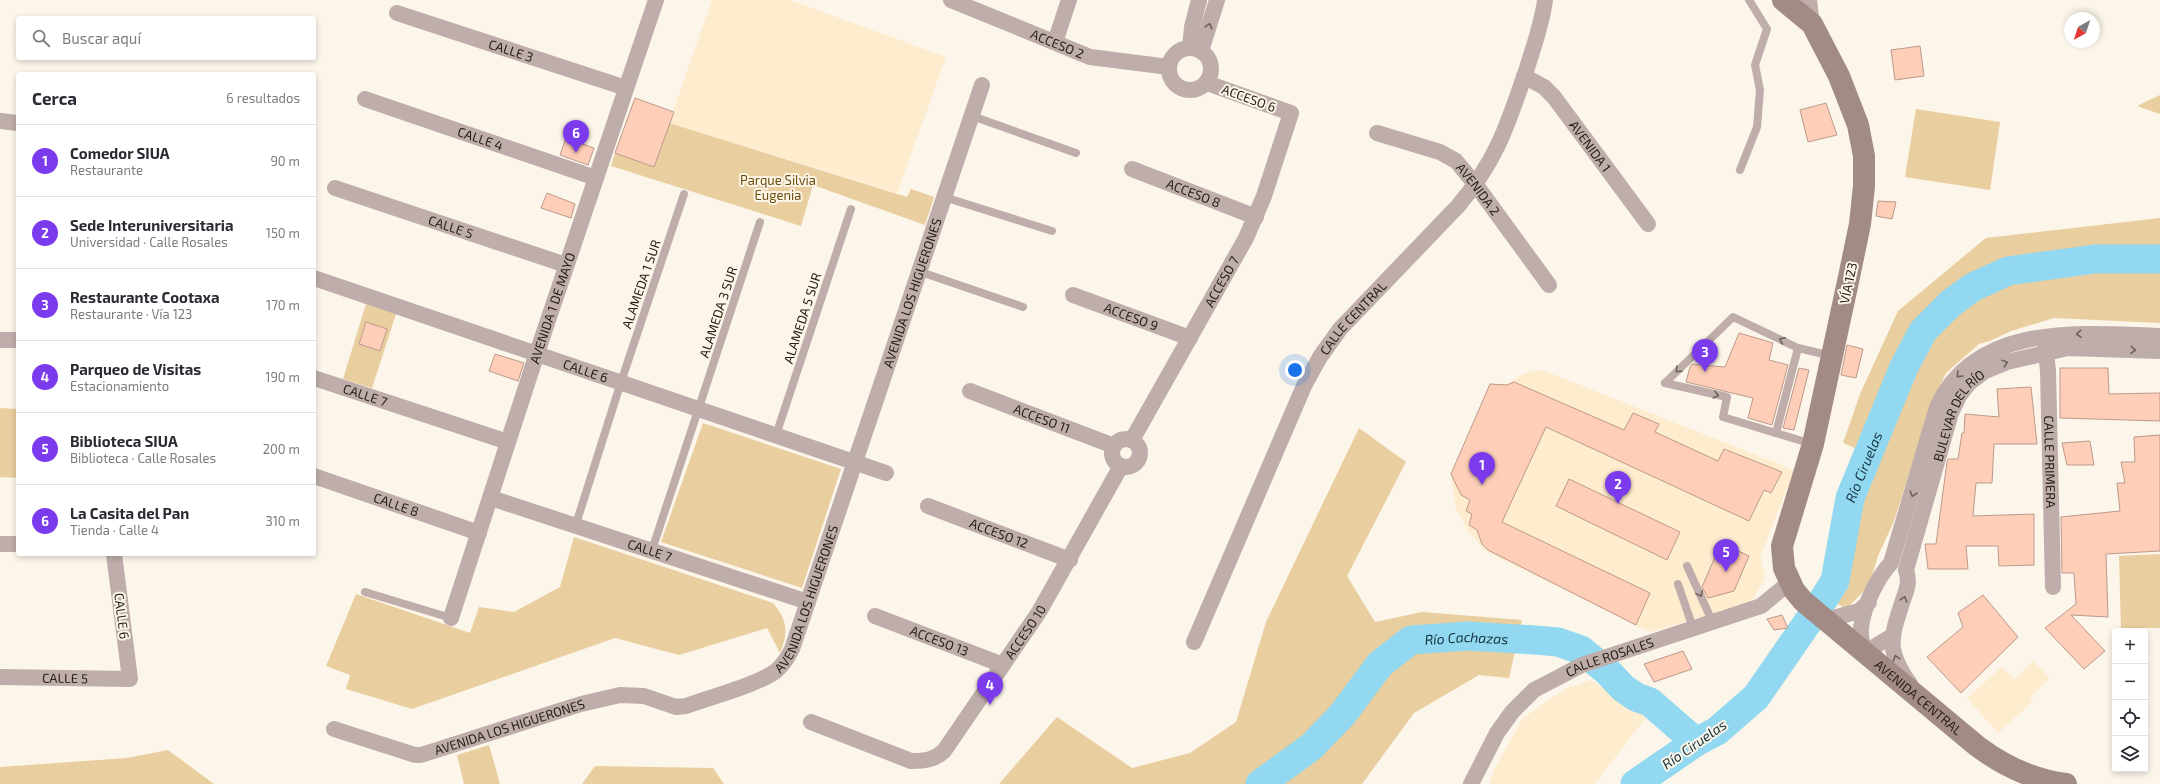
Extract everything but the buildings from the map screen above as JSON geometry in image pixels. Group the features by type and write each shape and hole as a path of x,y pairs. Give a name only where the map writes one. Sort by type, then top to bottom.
{"main road":[{"name":"VÍA 123","path":"1783,0 1812,24 1839,76 1858,124 1864,156 1864,186 1860,224 1813,444 1782,546 1784,568 1790,582"},
{"name":"AVENIDA CENTRAL","path":"1790,582 1803,601 1977,746 2003,764 2038,778 2066,784"},
{"path":"2003,764 2024,784"}],"street":[{"name":"ACCESO 2","path":"951,0 1090,57 1169,67"},
{"path":"1055,42 1069,0"},
{"path":"1195,50 1178,52 1174,56 1169,67 1172,80 1182,89 1196,90 1207,82 1210,76 1210,62 1195,50 1192,27 1199,0"},
{"path":"1195,50 1216,0"},
{"name":"CALLE CENTRAL","path":"1194,642 1304,386 1320,357 1340,329 1458,206 1476,185 1501,142 1543,18 1545,0"},
{"name":"CALLE CENTRAL","path":"1543,18 1556,0"},
{"path":"1809,0 1812,24"},
{"name":"AVENIDA 1 DE MAYO","path":"451,618 654,1"},
{"name":"CALLE 3","path":"397,13 626,88"},
{"name":"AVENIDA 1","path":"1524,76 1544,87 1554,97 1648,224"},
{"name":"ACCESO 6","path":"1207,82 1290,114"},
{"name":"AVENIDA LOS HIGUERONES","path":"334,729 415,755 581,704 620,695 644,696 676,707 686,706 764,678 776,671 786,661 792,649 856,463 918,271 982,85"},
{"name":"CALLE 4","path":"365,99 596,178"},
{"name":"ACCESO 7","path":"1132,440 1256,217 1290,114"},
{"path":"0,121 16,123"},
{"name":"AVENIDA 2","path":"1378,133 1440,152 1456,161 1476,185 1549,285"},
{"name":"ACCESO 8","path":"1132,169 1256,217"},
{"name":"CALLE 5","path":"335,188 566,265"},
{"name":"CALLE 6","path":"316,279 886,473"},
{"name":"ACCESO 9","path":"1073,295 1190,338"},
{"name":"BULEVAR DEL RÍO","path":"1864,653 1861,627 1869,602 1883,572 1891,563 1937,407 1949,386 1960,373 1983,356 2014,344 2044,336 2083,334 2160,336"},
{"name":"CALLE PRIMERA","path":"2044,336 2047,352 2053,587"},
{"path":"0,340 16,340"},
{"name":"BULEVAR DEL RÍO","path":"1922,701 1901,671 1894,658 1892,636 1909,581 1906,570 1915,543 1947,426 1959,396 1969,383 1985,371 2007,362 2047,352 2068,348 2160,350"},
{"name":"CALLE 7","path":"316,379 508,442"},
{"name":"ACCESO 11","path":"970,391 1114,446"},
{"path":"1120,440 1132,440 1139,446 1140,458 1134,465 1121,466 1114,460 1114,446 1120,440"},
{"name":"ACCESO 10","path":"811,722 911,761 925,761 937,757 944,751 1039,612 1070,560 1121,466"},
{"name":"CALLE 8","path":"316,477 479,533"},
{"name":"CALLE 7","path":"491,498 576,524 808,602"},
{"name":"ACCESO 12","path":"928,506 1070,560"},
{"path":"1899,538 1915,543"},
{"path":"0,544 16,544"},
{"name":"CALLE 6","path":"114,556 130,678"},
{"name":"CALLE ROSALES","path":"1470,784 1497,733 1522,700 1534,690 1582,665 1761,606 1790,582"},
{"path":"1824,618 1859,611 1869,602"},
{"name":"ACCESO 13","path":"876,616 1003,665"},
{"path":"1864,653 1892,636"},
{"name":"CALLE 5","path":"0,676 130,678"}],"lane":[{"path":"1740,170 1757,127 1760,90 1755,64 1767,29 1749,0"},
{"path":"972,116 1076,153"},
{"name":"ALAMEDA 1 SUR","path":"576,524 621,382 684,194"},
{"path":"944,197 1052,231"},
{"name":"ALAMEDA 5 SUR","path":"776,435 851,209"},
{"name":"ALAMEDA 3 SUR","path":"652,550 700,409 760,222"},
{"path":"918,271 1023,307"},
{"path":"1813,444 1723,417 1727,397 1665,383 1733,317 1798,348 1832,356"},
{"path":"1776,433 1798,348"},
{"path":"1687,566 1713,623"},
{"path":"1678,584 1693,628"},
{"path":"364,592 451,618"}],"shaded area":[{"path":"712,0 790,0 946,57 897,193 669,123"},
{"path":"1532,371 1545,371 1794,470 1760,558 1765,573 1764,580 1755,596 1749,602 1738,607 1650,632 1485,551 1469,532 1456,509 1451,474 1490,384 1507,384 1523,374"},
{"path":"2033,661 2050,678 2030,697 2033,701 1998,733 1967,698 2002,667 2015,680"},
{"path":"1591,680 1646,717 1595,784 1489,784 1495,768 1523,718 1567,688"}],"green space":[{"path":"2160,95 2160,114 2137,106"},
{"path":"1916,109 2000,122 1990,190 1905,177"},
{"name":"Parque Silvia Eugenia","path":"669,123 907,197 911,189 934,197 925,225 813,185 801,226 611,166 615,153 654,167"},
{"path":"2160,218 2160,323 2054,318 2011,331 1990,341 1979,344 1946,373 1931,405 1894,521 1878,556 1869,586 1846,609 1827,597 1838,580 1855,496 1872,455 1843,443 1860,394 1898,311 1986,238"},
{"path":"366,304 396,314 372,388 343,379","holes":["366,322 387,329 380,351 359,344"]},
{"path":"0,408 16,409 16,478 0,477"},
{"path":"703,423 841,469 802,588 661,542"},
{"path":"1359,428 1406,462 1347,576 1375,622 1422,612 1522,620 1509,678 1479,675 1414,713 1362,784 999,784 1057,717 1132,768 1190,753 1236,722 1266,622"},
{"path":"574,537 773,603 784,620 785,626 785,638 780,653 767,628 679,655 615,638 412,709 346,689 350,675 326,666 356,594 470,633 479,607 514,612 560,587"},
{"path":"2160,554 2160,628 2121,628 2119,556"},
{"path":"489,745 500,784 464,784 457,755"},
{"path":"168,750 214,784 0,784 0,767 127,758"},
{"path":"595,766 713,768 724,784 582,784"}],"waterway":[{"name":"Río Ciruelas","path":"1635,784 1696,742 1717,731 1756,697 1823,600 1835,581 1850,498 1904,367 1923,331 1951,303 1973,287 2008,271 2095,259 2160,259"},
{"name":"Río Cachazas","path":"1260,784 1311,747 1342,715 1380,664 1411,640 1467,636 1558,642 1581,650 1607,671 1623,688 1636,697 1650,702 1696,742"}],"place":[{"name":"La Casita del Pan","path":"576,153"},
{"name":"Restaurante Cootaxa","path":"1705,372"},
{"name":"Comedor SIUA","path":"1482,485"},
{"name":"Sede Interuniversitaria","path":"1618,504"},
{"name":"Biblioteca SIUA","path":"1726,572"},
{"name":"Parqueo de Visitas","path":"990,705"}]}
